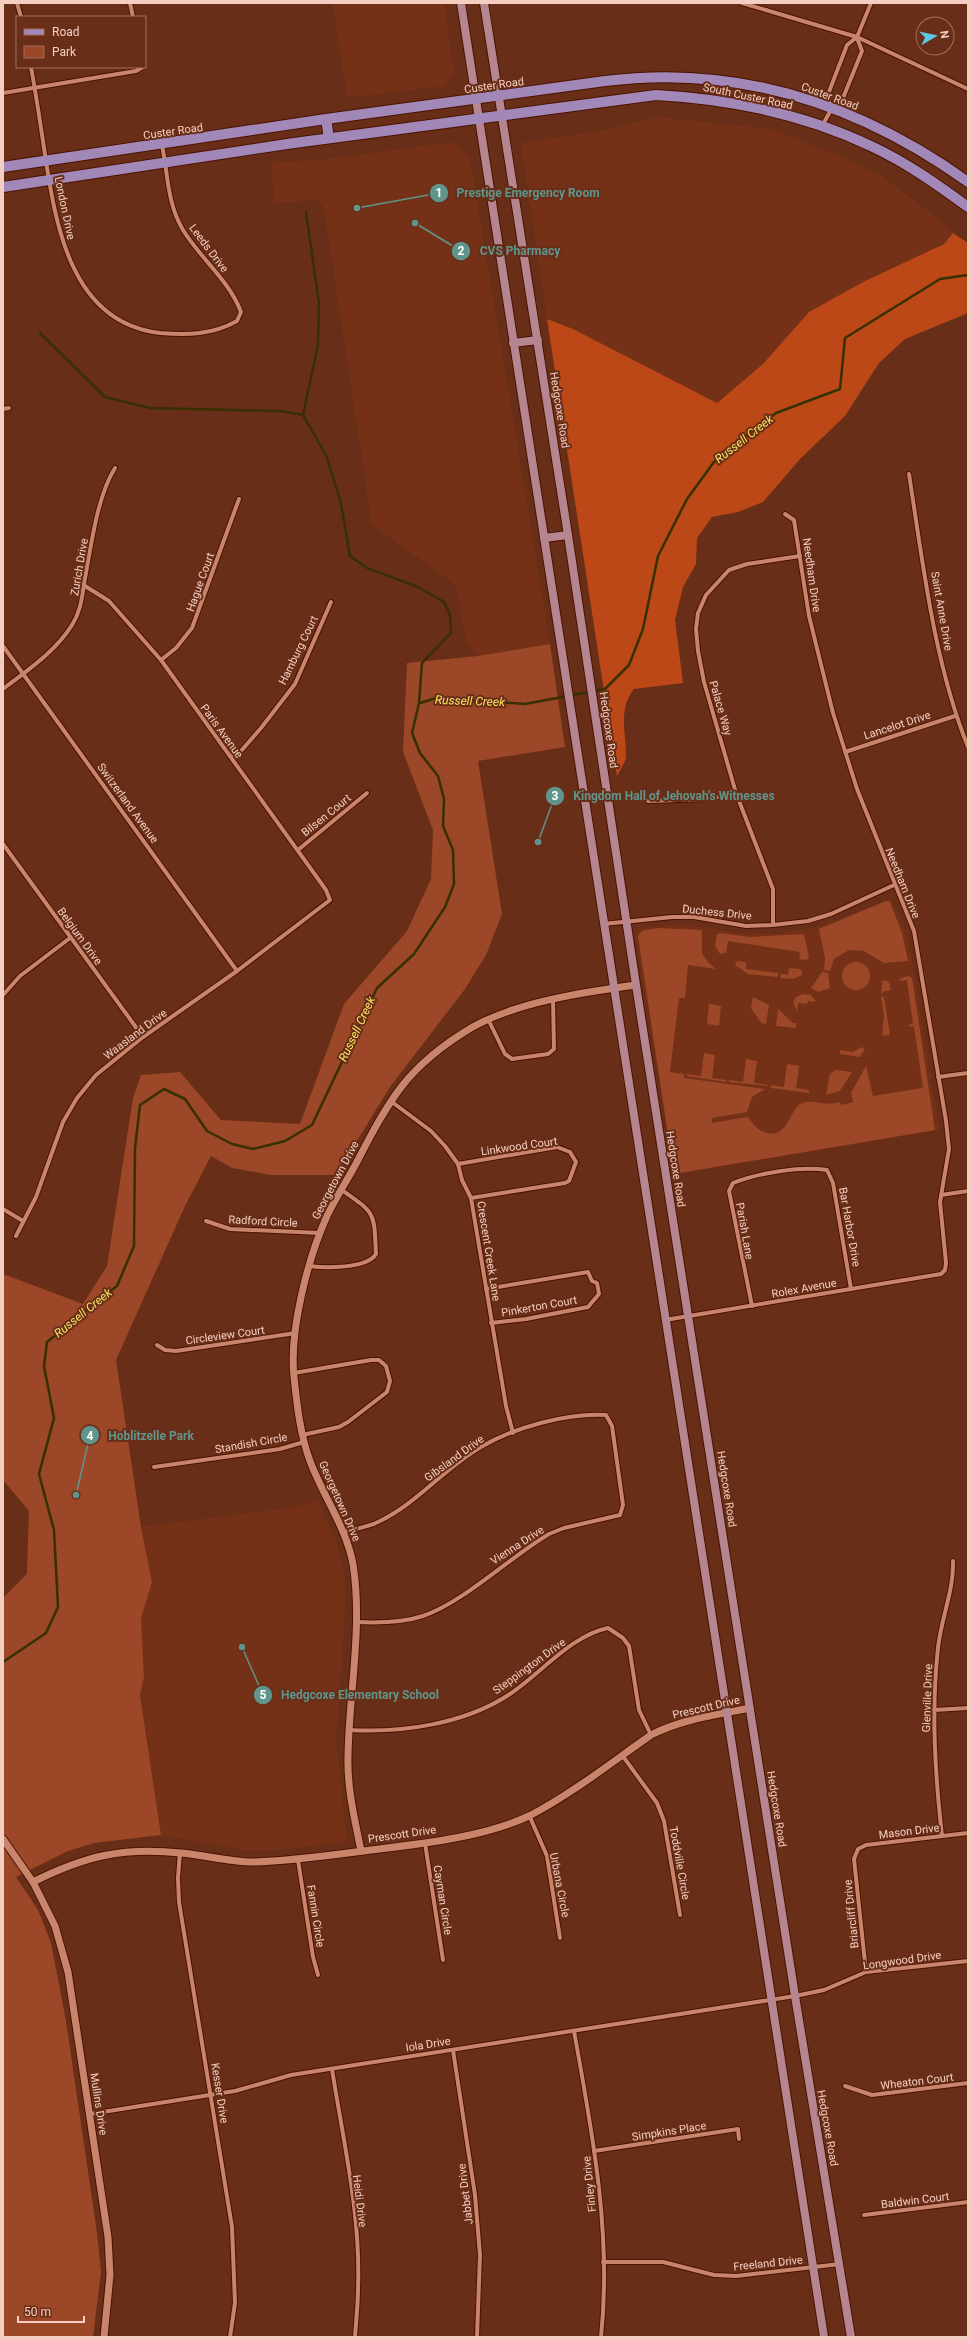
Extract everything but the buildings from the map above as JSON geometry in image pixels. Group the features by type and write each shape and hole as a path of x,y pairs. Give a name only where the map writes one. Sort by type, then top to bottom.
{"main road":[{"path":"461,3 603,924 824,2337"},
{"name":"Hedgcoxe Road","path":"484,3 538,340 636,985 795,1996 851,2337"},
{"name":"Custer Road","path":"3,168 162,145 326,118 641,76 685,76 763,87 808,98 883,130 925,153 968,182"},
{"name":"South Custer Road","path":"502,115 656,95 700,98 739,104 786,114 873,146 894,158 968,207"},
{"path":"3,188 329,138 502,115"},
{"path":"326,118 329,138"},
{"path":"513,343 538,340"},
{"path":"544,538 568,535"}],"street":[{"path":"17,3 21,16"},
{"path":"130,3 133,16"},
{"path":"745,3 857,37 968,89"},
{"path":"832,108 827,97 848,45 857,37 871,3"},
{"path":"822,126 832,108 841,103 862,51 857,37"},
{"name":"London Drive","path":"31,68 57,226 65,249 86,288 105,310 121,320 141,328 183,335 194,335 228,326 237,321 241,312"},
{"path":"3,93 136,71 140,68"},
{"name":"Leeds Drive","path":"162,145 172,205 183,230 232,294 241,312"},
{"path":"3,409 9,408"},
{"name":"Zurich Drive","path":"3,689 58,643 73,625 83,600 85,574 106,483 115,468"},
{"name":"Saint Anne Drive","path":"909,474 936,633 955,716 968,747"},
{"name":"Hague Court","path":"161,660 176,648 192,628 239,499"},
{"name":"Needham Drive","path":"785,514 794,520 809,616 833,713 845,752 857,789 894,885 914,931 946,1121 949,1149 941,1195 946,1263 945,1270"},
{"name":"Palace Way","path":"773,925 773,889 736,794 704,682 698,651 696,629 698,614 710,590 729,570 747,564 800,556"},
{"name":"Paris Avenue","path":"85,586 109,601 161,660 298,850 326,890 330,900"},
{"name":"Hamburg Court","path":"230,756 241,751 295,684 331,602"},
{"name":"Switzerland Avenue","path":"3,646 24,673 237,971"},
{"name":"Lancelot Drive","path":"845,752 955,716"},
{"name":"Bilsen Court","path":"298,850 367,794"},
{"path":"648,801 709,799 736,794"},
{"name":"Belgium Drive","path":"3,844 143,1038"},
{"name":"Duchess Drive","path":"603,924 626,921 694,917 746,926 808,921 831,914 894,885"},
{"name":"Waasland Drive","path":"16,1236 36,1197 63,1122 77,1098 96,1075 143,1038 237,971 330,900"},
{"path":"3,995 20,976 70,938"},
{"name":"Georgetown Drive","path":"361,1852 349,1788 349,1730 356,1622 356,1591 352,1562 343,1532 311,1463 303,1438 293,1373 296,1333 309,1266 320,1233 333,1203 342,1190 392,1102 402,1086 435,1054 470,1029 488,1019 553,1000 636,985"},
{"path":"488,1019 505,1054 512,1059 548,1054 554,1049 555,1039 553,1000"},
{"path":"938,1077 968,1073"},
{"name":"Crescent Creek Lane","path":"392,1102 431,1131 445,1146 458,1164 462,1180 471,1198 491,1323 506,1406 513,1433"},
{"name":"Linkwood Court","path":"458,1164 557,1147 570,1152 573,1160 576,1162 569,1181 565,1183 471,1198"},
{"name":"Parish Lane","path":"752,1306 732,1212 729,1191 733,1182 744,1178 811,1167 827,1170"},
{"name":"Bar Harbor Drive","path":"827,1170 833,1183 851,1289"},
{"path":"309,1266 326,1268 363,1263 373,1258 376,1254 374,1224 370,1211 342,1190"},
{"path":"941,1195 968,1191"},
{"path":"3,1209 23,1221"},
{"name":"Radford Circle","path":"206,1221 230,1229 320,1233"},
{"name":"Rolex Avenue","path":"665,1320 941,1274 945,1270"},
{"name":"Pinkerton Court","path":"486,1289 588,1272 599,1289 599,1294 596,1300 588,1307 526,1319 491,1323"},
{"name":"Circleview Court","path":"157,1345 165,1350 176,1352 296,1333"},
{"name":"Standish Circle","path":"154,1467 280,1449 303,1438 338,1427 348,1422 387,1392 390,1382 386,1366 379,1360 293,1373"},
{"name":"Gibsland Drive","path":"343,1532 377,1523 400,1510 481,1447 529,1426 591,1414 606,1415"},
{"name":"Vienna Drive","path":"356,1622 398,1621 422,1616 458,1597 549,1534 564,1528 620,1515 623,1505 612,1426 606,1415"},
{"name":"Glenville Drive","path":"942,1836 935,1776 934,1710 938,1646 954,1580 953,1561"},
{"name":"Steppington Drive","path":"349,1730 381,1731 431,1724 486,1707 510,1694 585,1636 601,1629 608,1628 623,1638 629,1646 639,1710 651,1735"},
{"name":"Prescott Drive","path":"32,1882 69,1864 97,1856 150,1850 180,1852 240,1861 298,1860 425,1843 488,1830 529,1815 558,1799 651,1735 688,1720 750,1708"},
{"path":"934,1710 968,1708"},
{"name":"Toddville Circle","path":"622,1756 657,1803 664,1821 680,1915"},
{"name":"Urbana Circle","path":"529,1815 547,1856 560,1938"},
{"name":"Mason Drive","path":"855,1854 862,1846 866,1845 968,1833"},
{"name":"Mullins Drive","path":"4,1842 32,1882 55,1926 68,1972 108,2237 110,2275 104,2337"},
{"name":"Cayman Circle","path":"425,1843 443,1960"},
{"name":"Kesser Drive","path":"180,1852 178,1878 179,1902 212,2095 232,2227 235,2304 230,2337"},
{"name":"Briarcliff Drive","path":"855,1854 866,1972"},
{"name":"Fannin Circle","path":"298,1860 313,1957 318,1975"},
{"name":"Longwood Drive","path":"771,2000 824,1990 866,1972 968,1960"},
{"name":"Iola Drive","path":"90,2114 235,2091 291,2075 771,2000"},
{"name":"Finley Drive","path":"574,2031 594,2151 601,2206 603,2262 601,2337"},
{"name":"Jabbet Drive","path":"453,2050 477,2217 480,2255 477,2337"},
{"name":"Heidi Drive","path":"332,2069 352,2197 357,2247 358,2288 355,2337"},
{"name":"Wheaton Court","path":"845,2086 872,2095 968,2084"},
{"name":"Simpkins Place","path":"594,2151 738,2129 739,2139"},
{"name":"Baldwin Court","path":"864,2215 968,2202"},
{"name":"Freeland Drive","path":"603,2262 663,2262 714,2274 730,2276 840,2264"}],"shaded area":[{"path":"333,3 444,3 454,72 445,86 347,98"},
{"path":"657,117 772,129 840,156 881,175 946,225 953,233 944,244 865,281 717,403 573,329 547,319 521,143 599,131"},
{"path":"452,142 470,158 550,644 478,656 466,642 456,585 372,525 324,209 318,200 274,203 271,163 320,160"},
{"path":"953,233 968,243 968,313 905,339 879,363 845,416 801,458 763,502 738,512 712,517 697,538 696,564 683,587 675,620 683,683 634,689 629,697 624,713 626,758 617,776 547,319 573,329 717,403 763,364 809,312 865,281 944,244"},
{"path":"890,899 902,920 911,954 939,1130 674,1174 635,933 639,928 683,924 739,933 779,934 821,926"},
{"path":"318,1500 338,1546 345,1579 345,1612 336,1740 347,1842 275,1850 244,1850 161,1835 140,1695 144,1677 141,1618 152,1582 141,1527 295,1507"}],"green space":[{"path":"550,644 565,747 478,761 502,914 486,955 465,989 390,1087 336,1175 271,1175 232,1168 211,1156 185,1206 116,1360 141,1527 152,1582 141,1618 144,1677 140,1695 161,1835 94,1843 68,1851 16,1877 38,1910 51,1943 66,2021 97,2233 101,2272 93,2337 3,2337 3,1598 27,1574 29,1511 3,1480 3,1274 83,1304 107,1266 133,1098 141,1075 180,1072 221,1120 300,1124 344,1004 407,931 431,879 433,830 403,752 407,663 478,656"},
{"path":"886,901 890,902 902,933 908,961 884,963 864,951 849,950 834,959 830,971 824,970 825,958 819,929"},
{"path":"657,928 702,930 702,953 707,961 716,969 688,965 685,998 679,998 670,1072 684,1074 684,1078 765,1089 752,1097 747,1112 712,1118 712,1123 747,1117 760,1130 770,1133 777,1133 787,1124 797,1106 802,1103 811,1102 829,1104 839,1102 842,1105 853,1102 851,1093 866,1066 873,1096 923,1088 914,1027 907,1026 913,1023 907,980 900,981 899,979 908,976 912,978 935,1130 674,1174 638,936 642,931"},
{"path":"720,933 750,937 804,934 809,958 806,960 799,959 800,952 728,941 726,953 720,954 715,946 717,934"},
{"path":"737,961 746,962 746,969 778,973 778,977 748,974 735,965"},
{"path":"856,962 862,963 866,966 869,970 869,982 866,986 862,989 856,990 850,989 846,986 843,982 842,976 843,970 846,966 850,963"},
{"path":"789,968 800,969 802,975 793,979 780,978 781,974 788,975"},
{"path":"822,972 828,973 830,988 818,992 811,988"},
{"path":"884,980 889,982 891,990 883,992 881,995 882,982"},
{"path":"803,994 811,995 816,1002 808,1001 807,1004 798,1003 797,1012 793,1002 796,997"},
{"path":"753,997 769,1005 766,1024 761,1023 751,1008"},
{"path":"881,997 884,997 890,1035 882,1036 884,1015"},
{"path":"709,1004 721,1006 719,1026 707,1024"},
{"path":"778,1009 793,1023 796,1023 796,1028 776,1026"},
{"path":"862,1047 865,1049 860,1057 840,1054 840,1050 853,1052"},
{"path":"704,1053 715,1055 712,1078 726,1080 726,1082 687,1076 687,1074 701,1076"},
{"path":"746,1059 757,1061 754,1083 768,1086 729,1082 729,1080 743,1082"},
{"path":"787,1064 799,1066 796,1088 809,1090 809,1093 771,1088 771,1085 784,1087"},
{"path":"835,1070 852,1072 840,1091 826,1095 830,1074"}],"waterway":[{"name":"Russell Creek","path":"3,1662 46,1633 58,1607 54,1530 39,1474 54,1418 44,1366 47,1342 117,1286 134,1246 135,1148 140,1105 164,1089 185,1099 207,1131 232,1144 253,1149 285,1141 312,1125 377,988 414,954 445,907 454,884 453,850 443,826 444,799 438,776 420,753 412,733 419,703 422,663 451,633 450,615 444,602 418,587 367,568 350,556 341,503 326,455 303,415 318,345 319,303 306,212"},
{"name":"Russell Creek","path":"420,703 436,698 525,704 605,689 629,665 643,629 658,556 687,499 714,462 776,413 840,389 845,338 940,279 968,275"},
{"path":"40,333 105,397 150,408 281,411 303,415"}],"place":[{"name":"Prestige Emergency Room","path":"357,208"},
{"name":"CVS Pharmacy","path":"415,223"},
{"name":"Kingdom Hall of Jehovah's Witnesses","path":"538,842"},
{"name":"Hoblitzelle Park","path":"76,1495"},
{"name":"Hedgcoxe Elementary School","path":"242,1647"}]}
